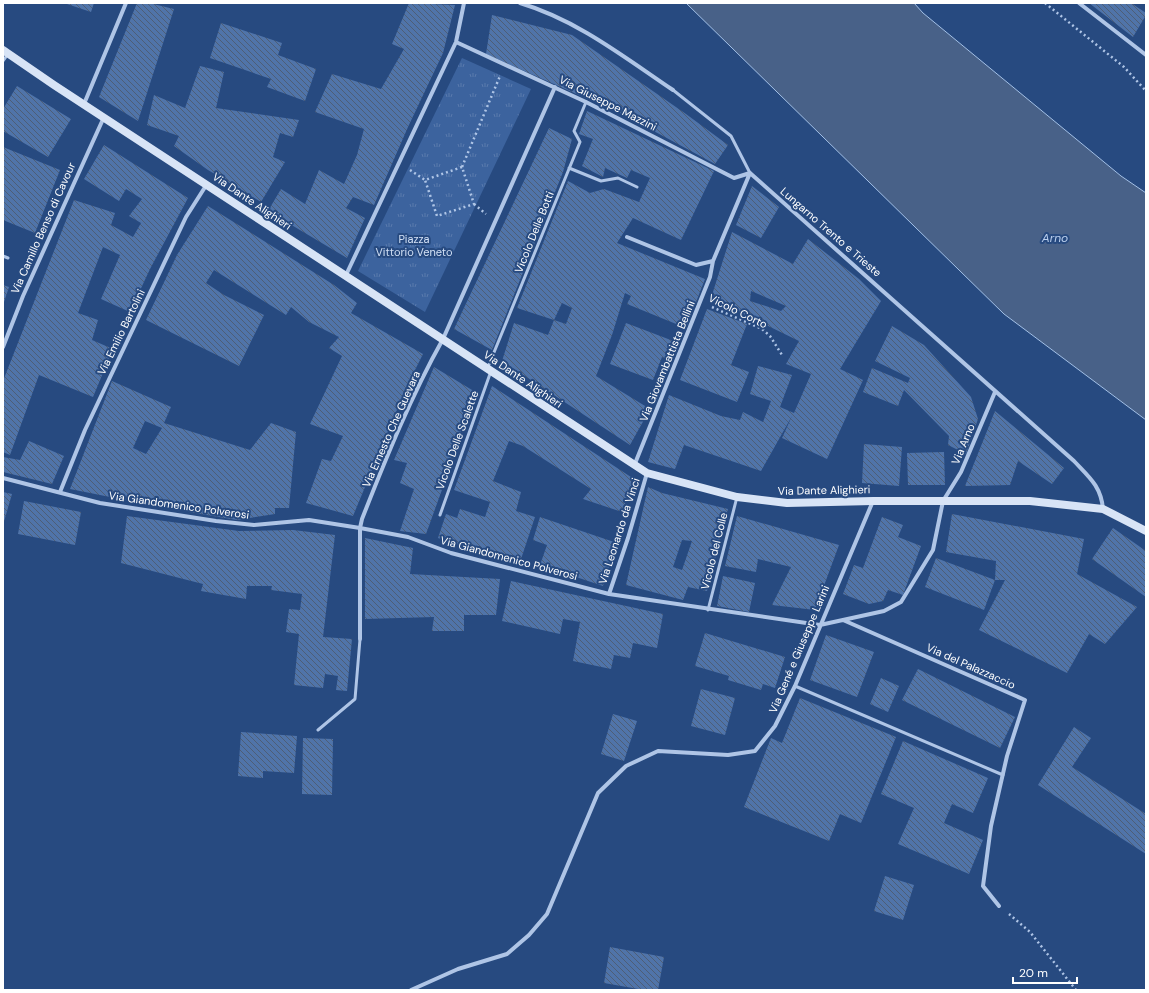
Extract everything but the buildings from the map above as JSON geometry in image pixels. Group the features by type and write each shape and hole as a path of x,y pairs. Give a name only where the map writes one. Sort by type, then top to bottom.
{"main road":[{"name":"Via Dante Alighieri","path":"6,51 84,104 443,338 634,466 647,473 737,497 787,503 873,501 1030,501 1103,509"},
{"path":"1103,509 1146,531"}],"street":[{"path":"84,104 126,3"},
{"path":"346,275 456,42 464,3"},
{"name":"Lungarno Trento e Trieste","path":"520,3 542,10 582,29 673,90"},
{"path":"1079,3 1146,55"},
{"name":"Via Giuseppe Mazzini","path":"456,42 586,102 734,178 750,173"},
{"path":"443,338 555,87"},
{"name":"Via Camillo Benso di Cavour","path":"3,347 23,296 92,139 104,117"},
{"name":"Lungarno Trento e Trieste","path":"750,173 1074,461 1090,478 1102,495 1103,509"},
{"name":"Via Giovambattista Bellini","path":"634,466 710,277 713,261 750,173"},
{"name":"Via Emilio Bartolini","path":"60,492 88,423 186,217 207,184"},
{"path":"628,237 696,265 713,261"},
{"name":"Via Ernesto Che Guevara","path":"360,528 387,455 443,338"},
{"name":"Via Arno","path":"943,501 961,472 995,392"},
{"name":"Via Leonardo da Vinci","path":"608,594 628,538 647,473"},
{"name":"Via Giandomenico Polverosi","path":"3,478 100,503 216,522 254,525 309,520 360,528 408,537 451,553 608,594 708,610 820,625 884,611 901,602 933,550 943,501"},
{"name":"Via Gené e Giuseppe Larini","path":"411,990 458,969 507,954 529,935 547,914 598,793 626,766 658,751 728,755 754,751 775,726 795,686 873,501"},
{"path":"360,528 360,639"},
{"name":"Via del Palazzaccio","path":"843,620 1025,700 1006,756 991,826 983,886 999,906"}],"lane":[{"path":"3,61 6,51"},
{"name":"Lungarno Trento e Trieste","path":"673,90 731,136 750,173"},
{"name":"Vicolo Delle Botti","path":"490,370 580,142 574,131 586,102"},
{"path":"569,168 601,181 618,178 637,187"},
{"path":"3,256 8,258"},
{"name":"Vicolo Delle Scalette","path":"440,515 490,370"},
{"name":"Vicolo del Colle","path":"708,610 737,497"},
{"path":"318,730 355,699 360,639"},
{"path":"795,686 1003,775"}],"path":[{"path":"1045,3 1124,67 1146,91"},
{"path":"399,162 425,180 437,216 474,204 462,168 504,64"},
{"path":"425,180 462,168"},
{"name":"Vicolo Corto","path":"700,302 762,329 770,336 782,355"},
{"path":"999,906 1030,932 1076,990"}],"green space":[{"name":"Piazza Vittorio Veneto","path":"462,58 531,89 425,312 358,271"}],"water":[{"name":"Arno","path":"686,3 914,3 923,13 1121,176 1146,193 1146,420 1004,314"}]}
